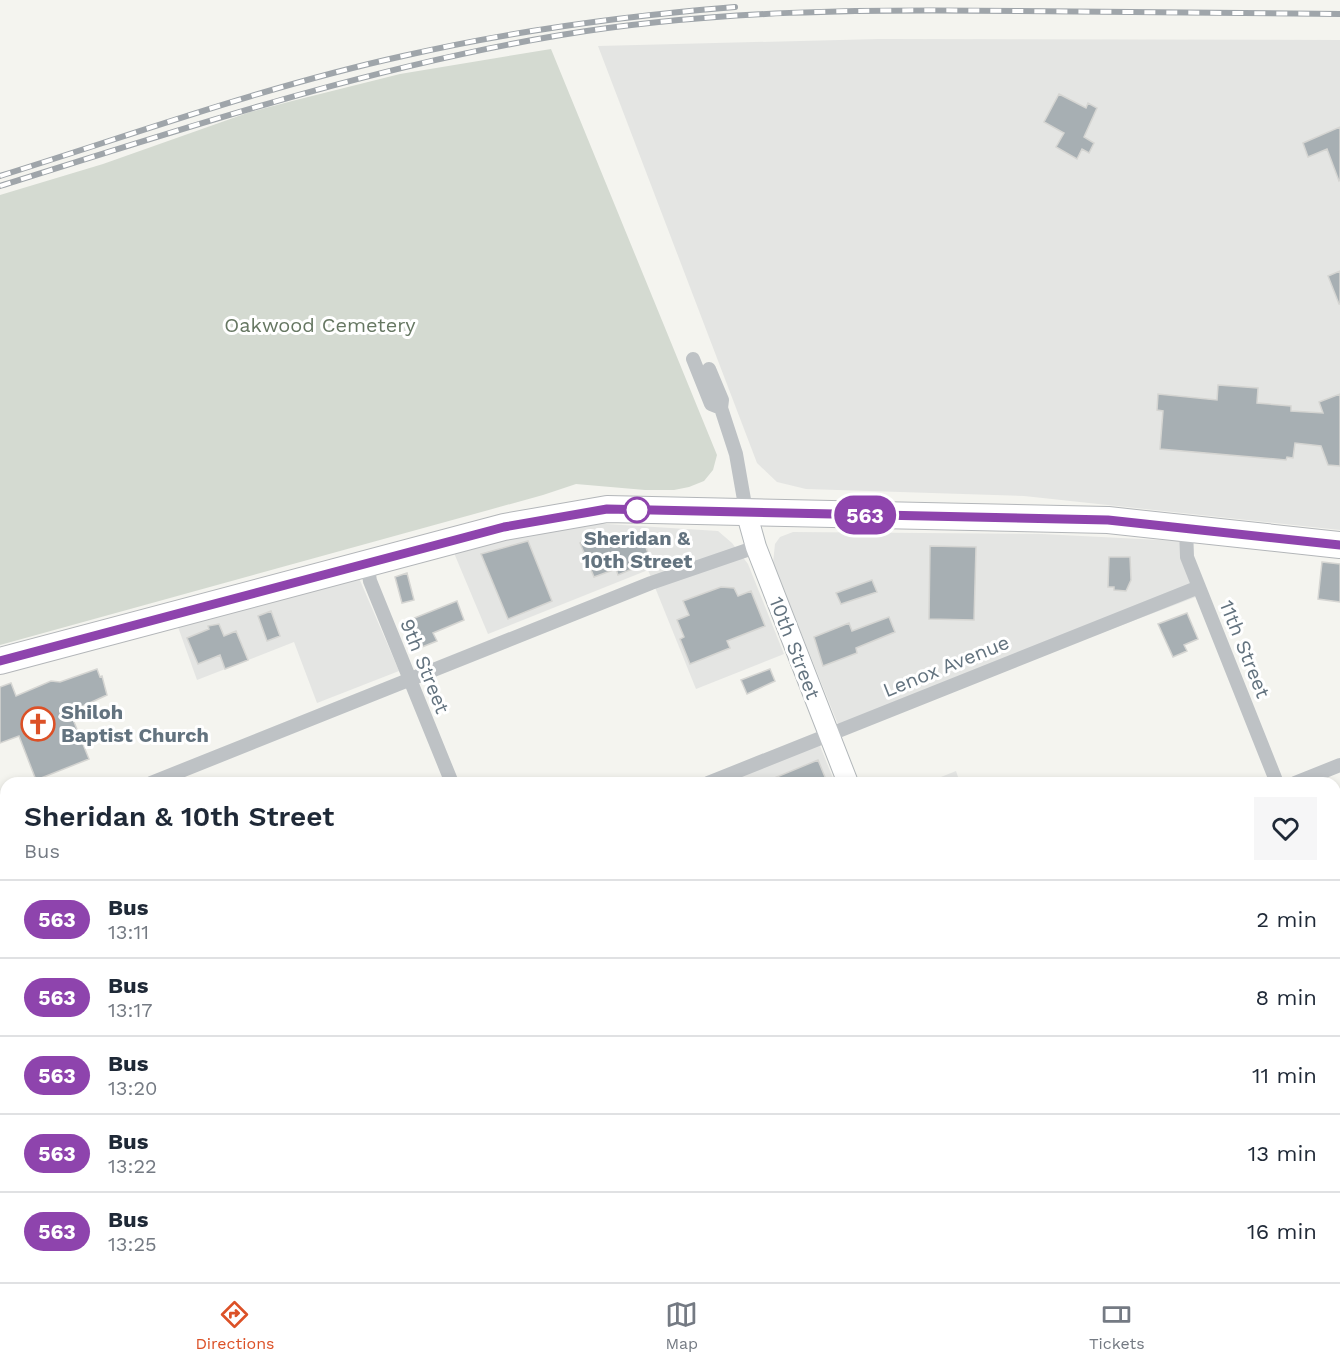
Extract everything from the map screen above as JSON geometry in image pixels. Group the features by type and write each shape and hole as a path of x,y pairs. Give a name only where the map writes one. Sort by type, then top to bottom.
{"highway":[{"path":"0,661 504,527 607,509 1108,520 1340,545"}],"street":[{"path":"693,359 711,404 721,408"},
{"path":"709,369 722,400 721,408 736,454 746,511"},
{"name":"10th Street","path":"746,511 756,547 846,777"},
{"name":"11th Street","path":"1186,528 1187,557 1275,777"},
{"path":"166,777 651,582 756,547"},
{"name":"9th Street","path":"367,563 370,581 450,777"},
{"name":"Lenox Avenue","path":"723,777 1199,587"},
{"path":"1310,777 1340,765"}],"shaded area":[{"path":"879,39 1340,40 1340,530 1024,496 806,489 777,482 757,463 598,46"},
{"path":"575,522 718,531 732,543 748,564 784,654 696,689 648,570 488,634 454,553"},
{"path":"793,532 1042,534 1180,541 1201,595 841,732 773,563 775,544 780,537"},
{"path":"359,578 399,671 317,703 294,642 197,680 178,627"},
{"path":"818,741 833,777 733,777 732,775"},
{"path":"956,771 958,777 941,777"}],"green space":[{"name":"Oakwood Cemetery","path":"551,49 717,455 713,470 704,481 674,490 576,484 0,645 0,195 103,164 250,112 400,74"}],"building":[{"path":"1059,94 1086,108 1088,103 1097,108 1084,137 1094,143 1089,153 1082,149 1077,159 1056,147 1064,133 1044,122"},
{"path":"1340,127 1339,181 1327,149 1308,157 1303,143"},
{"path":"1340,271 1340,304 1339,304 1328,276"},
{"path":"1218,385 1258,388 1257,403 1291,406 1291,411 1323,413 1319,402 1340,394 1340,466 1328,465 1321,446 1295,443 1293,458 1287,457 1286,460 1160,449 1163,411 1157,410 1158,394 1217,400"},
{"path":"626,534 628,539 641,534 651,561 618,575 616,569 594,577 580,543 594,537 597,545"},
{"path":"528,541 552,601 508,619 481,554"},
{"path":"930,546 976,547 974,620 929,619"},
{"path":"1109,557 1130,557 1131,580 1126,591 1108,587"},
{"path":"1322,562 1340,564 1340,602 1318,599"},
{"path":"407,573 414,600 402,603 395,577"},
{"path":"872,580 877,592 841,604 836,593"},
{"path":"721,587 734,588 738,596 751,591 765,626 727,641 730,648 690,664 680,639 684,637 677,620 689,615 683,601"},
{"path":"457,601 464,620 433,633 437,641 422,647 413,629 412,619"},
{"path":"271,611 280,636 267,641 258,616"},
{"path":"1187,613 1198,639 1184,645 1187,651 1173,657 1158,624"},
{"path":"889,617 895,632 856,648 857,653 823,666 814,637 849,623 852,631"},
{"path":"219,624 224,636 236,631 248,660 225,669 220,655 198,664 187,638 209,629 208,626"},
{"name":"Shiloh Baptist Church","path":"97,669 100,677 102,676 107,695 70,712 89,759 44,777 35,777 19,736 0,743 0,687 11,683 16,696 51,681 60,682"},
{"path":"770,669 775,681 747,694 741,680"},
{"path":"818,760 825,777 777,777"}],"railway":[{"path":"0,176 251,96 403,56 485,39 568,26 735,7"},
{"path":"0,186 208,121 348,82 489,48 618,27 732,16 847,11 1340,14"}],"bus line":[{"name":"563","path":"0,661 504,527 607,509 1108,520 1340,545"}],"place":[{"name":"Sheridan & 10th Street","path":"637,510"},
{"name":"Shiloh Baptist Church","path":"38,724"}]}
